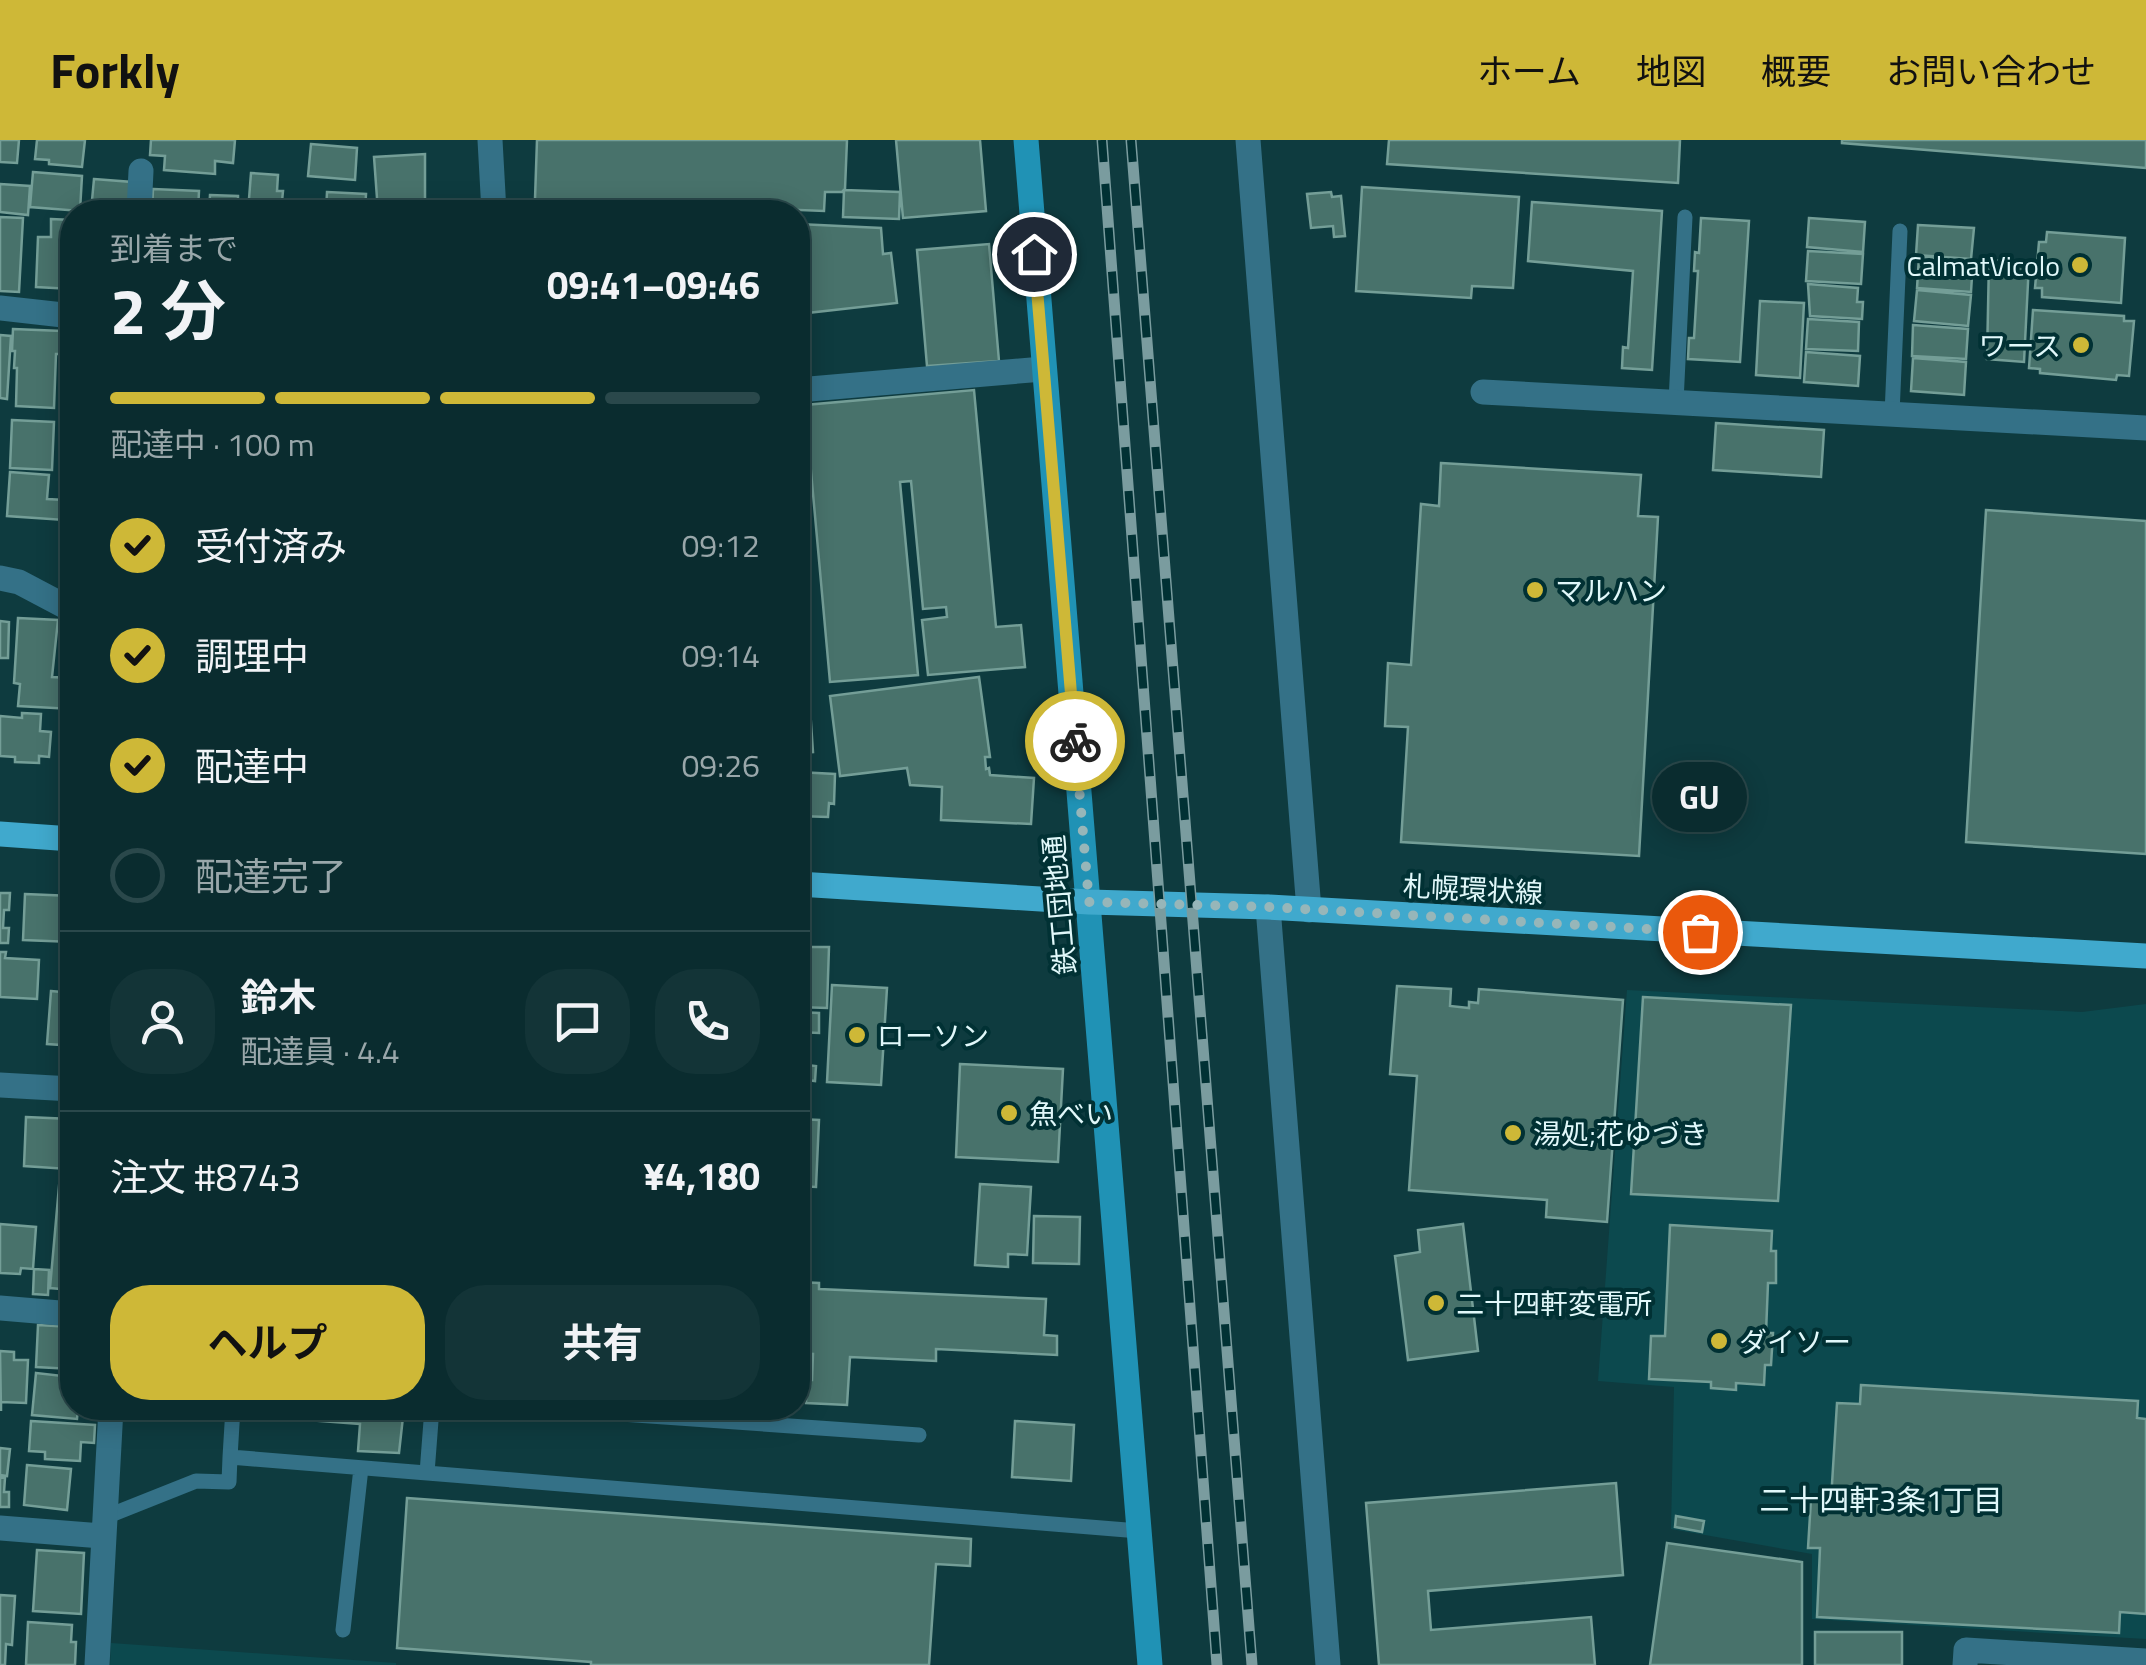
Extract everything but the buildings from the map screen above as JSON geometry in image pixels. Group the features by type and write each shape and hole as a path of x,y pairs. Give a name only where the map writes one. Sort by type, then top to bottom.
{"main road":[{"path":"0,834 60,838"},
{"name":"札幌環状線","path":"810,885 2146,956"}],"street":[{"path":"490,140 493,200"},
{"name":"鉄工団地通","path":"1026,140 1150,1665"},
{"path":"1248,140 1310,910"},
{"path":"140,200 141,171"},
{"path":"0,308 60,315"},
{"path":"810,389 1042,368"},
{"path":"1483,392 2146,428"},
{"path":"0,578 18,582 60,604"},
{"path":"1268,907 1328,1665"},
{"path":"0,1085 60,1088"},
{"path":"0,1308 60,1313"},
{"path":"97,1665 110,1420"},
{"path":"0,1528 102,1527"},
{"path":"1965,1665 1966,1650 2146,1662"}],"lane":[{"path":"1676,402 1686,217"},
{"path":"1892,414 1900,231"},
{"path":"102,1527 196,1481 229,1482 232,1420"},
{"path":"427,1473 431,1420"},
{"path":"706,1420 919,1435"},
{"path":"230,1458 1139,1531"},
{"path":"343,1630 361,1468"}],"shaded area":[{"path":"1627,990 2082,1012 2146,1004 2146,1639 1812,1619 1812,1554 1671,1529 1674,1387 1598,1381"},
{"path":"111,1643 396,1663 396,1665 110,1665"}],"railway":[{"path":"1102,140 1217,1665"},
{"path":"1131,140 1252,1665"}],"way so far":[{"path":"1075,741 1089,902 1268,907 1700,932"}],"place":[{"name":"CalmatVicolo","path":"2080,265"},
{"name":"ワース","path":"2081,345"},
{"name":"マルハン","path":"1535,590"},
{"name":"GU","path":"1700,932"},
{"name":"ローソン","path":"857,1035"},
{"name":"魚べい","path":"1009,1113"},
{"name":"湯処;花ゆづき","path":"1513,1133"},
{"name":"二十四軒変電所","path":"1436,1303"},
{"name":"ダイソー","path":"1719,1341"}],"district":[{"name":"二十四軒3条1丁目","path":"1881,1500"}],"route":[{"path":"1034,254 1075,741"}]}
